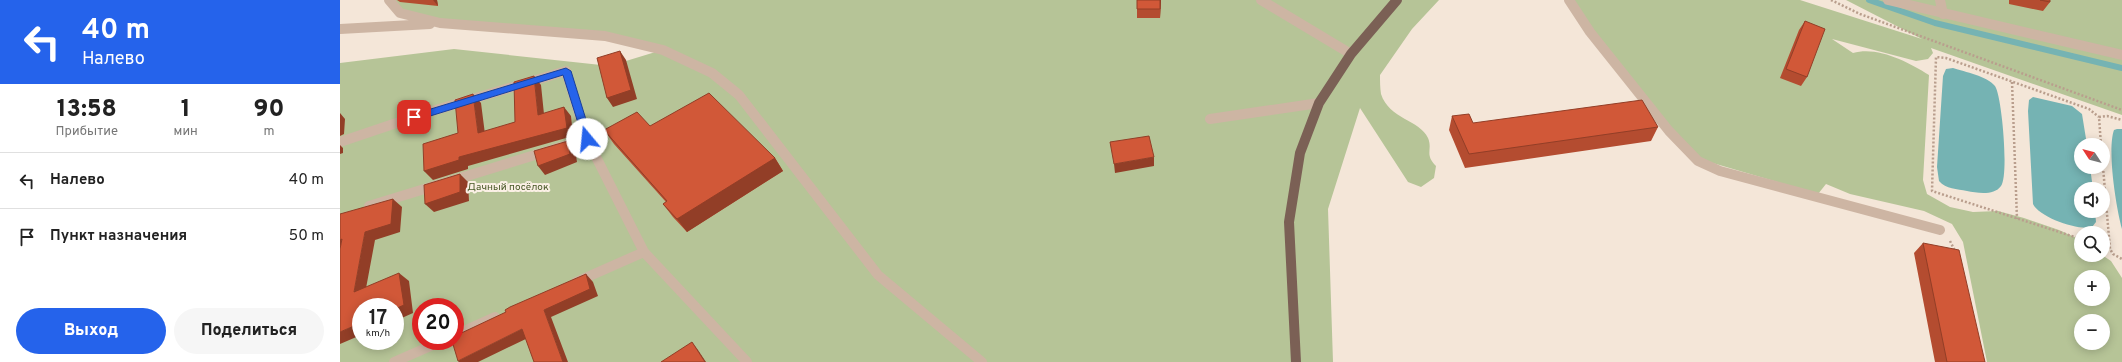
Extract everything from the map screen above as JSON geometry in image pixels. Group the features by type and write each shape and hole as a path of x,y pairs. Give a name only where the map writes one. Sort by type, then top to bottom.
{"main road":[{"path":"1296,362 1288,222 1300,153 1319,103 1351,54 1397,0"}],"street":[{"path":"390,0 400,13 440,23"},
{"path":"1261,0 1351,54"},
{"path":"1569,0 1590,32 1670,131 1698,161 1720,172 1940,230"},
{"path":"1888,0 2122,55"},
{"path":"1940,0 1943,14"},
{"path":"340,29 440,23 605,36 663,50 712,73 740,95 878,275 982,362"},
{"path":"340,142 429,112 566,71 587,139 644,252 747,362"},
{"path":"1210,119 1319,103"},
{"path":"362,208 587,139"},
{"path":"564,287 644,252"},
{"path":"464,331 506,313"},
{"path":"394,362 421,350"}],"path":[{"path":"1831,0 1860,14 2122,110"},
{"path":"2074,237 1932,191 1936,57 1946,58 2089,109 2099,117 2107,116 2122,120"},
{"path":"2012,82 2017,219"},
{"path":"2099,117 2100,138"},
{"path":"2104,174 2108,226"},
{"path":"1940,230 1954,247 1956,254"},
{"path":"2110,248 2113,254 2122,258"}],"green space":[{"name":"Дачный посёлок","path":"389,0 1439,0 1412,29 1380,75 1381,94 1385,102 1397,114 1424,132 1428,138 1430,146 1430,158 1436,166 1434,178 1421,187 1408,182 1360,108 1328,209 1333,362 340,362 340,63 454,49 601,65 603,68 662,50 605,36 527,31 400,13"},
{"path":"1571,0 1800,0 1922,39 1846,0 2122,0 2122,115 1931,48 1933,53 1928,59 1916,61 1832,39 1853,53 1863,51 1882,53 1902,60 1929,75 1923,180 1927,194 1950,207 1973,212 1998,211 2024,218 2074,237 2074,262 2111,261 2122,278 2122,362 1987,362 1963,242 1952,224 1924,211 1850,194 1826,184 1818,194 1699,159 1604,50"}],"water":[{"path":"1953,68 1987,80 1995,86 1998,93 2004,136 2004,168 2001,186 1990,193 1956,189 1945,186 1939,181 1937,167 1943,76 1946,69"},
{"path":"2033,97 2072,106 2082,114 2086,138 2074,138 2074,174 2091,174 2092,182 2074,182 2074,218 2096,218 2096,222 2093,226 2074,226 2060,222 2043,214 2033,204 2028,111 2029,100"},
{"path":"2122,129 2122,229 2115,193 2111,151 2114,130"}],"building":[{"path":"1137,0 1160,0 1160,9 1137,9"},
{"path":"1805,21 1825,29 1807,77 1786,69"},
{"path":"620,51 631,90 607,98 597,58"},
{"path":"534,76 538,115 564,107 567,128 459,157 459,160 424,171 423,144 458,133 455,100 473,94 478,133 515,122 514,82"},
{"path":"709,93 775,158 677,219 663,204 667,201 604,130 637,112 650,126"},
{"path":"1642,100 1658,127 1469,154 1452,116 1469,114 1473,123"},
{"path":"1149,136 1154,157 1114,164 1110,142"},
{"path":"568,141 570,154 538,166 534,151"},
{"path":"460,174 460,192 425,204 424,185"},
{"path":"393,199 391,224 365,232 354,292 399,273 403,298 352,298 352,327 340,332 340,249 342,239 340,240 340,214"},
{"path":"1923,243 1959,250 1985,362 1947,362"},
{"path":"586,274 590,289 544,310 563,362 534,362 522,329 458,361 455,350 464,350 464,332 506,312 505,310"},
{"path":"692,342 705,362 661,362"}],"waterway":[{"path":"1869,0 1935,23 2122,68"}],"route":[{"path":"414,117 566,71 587,139"}]}
